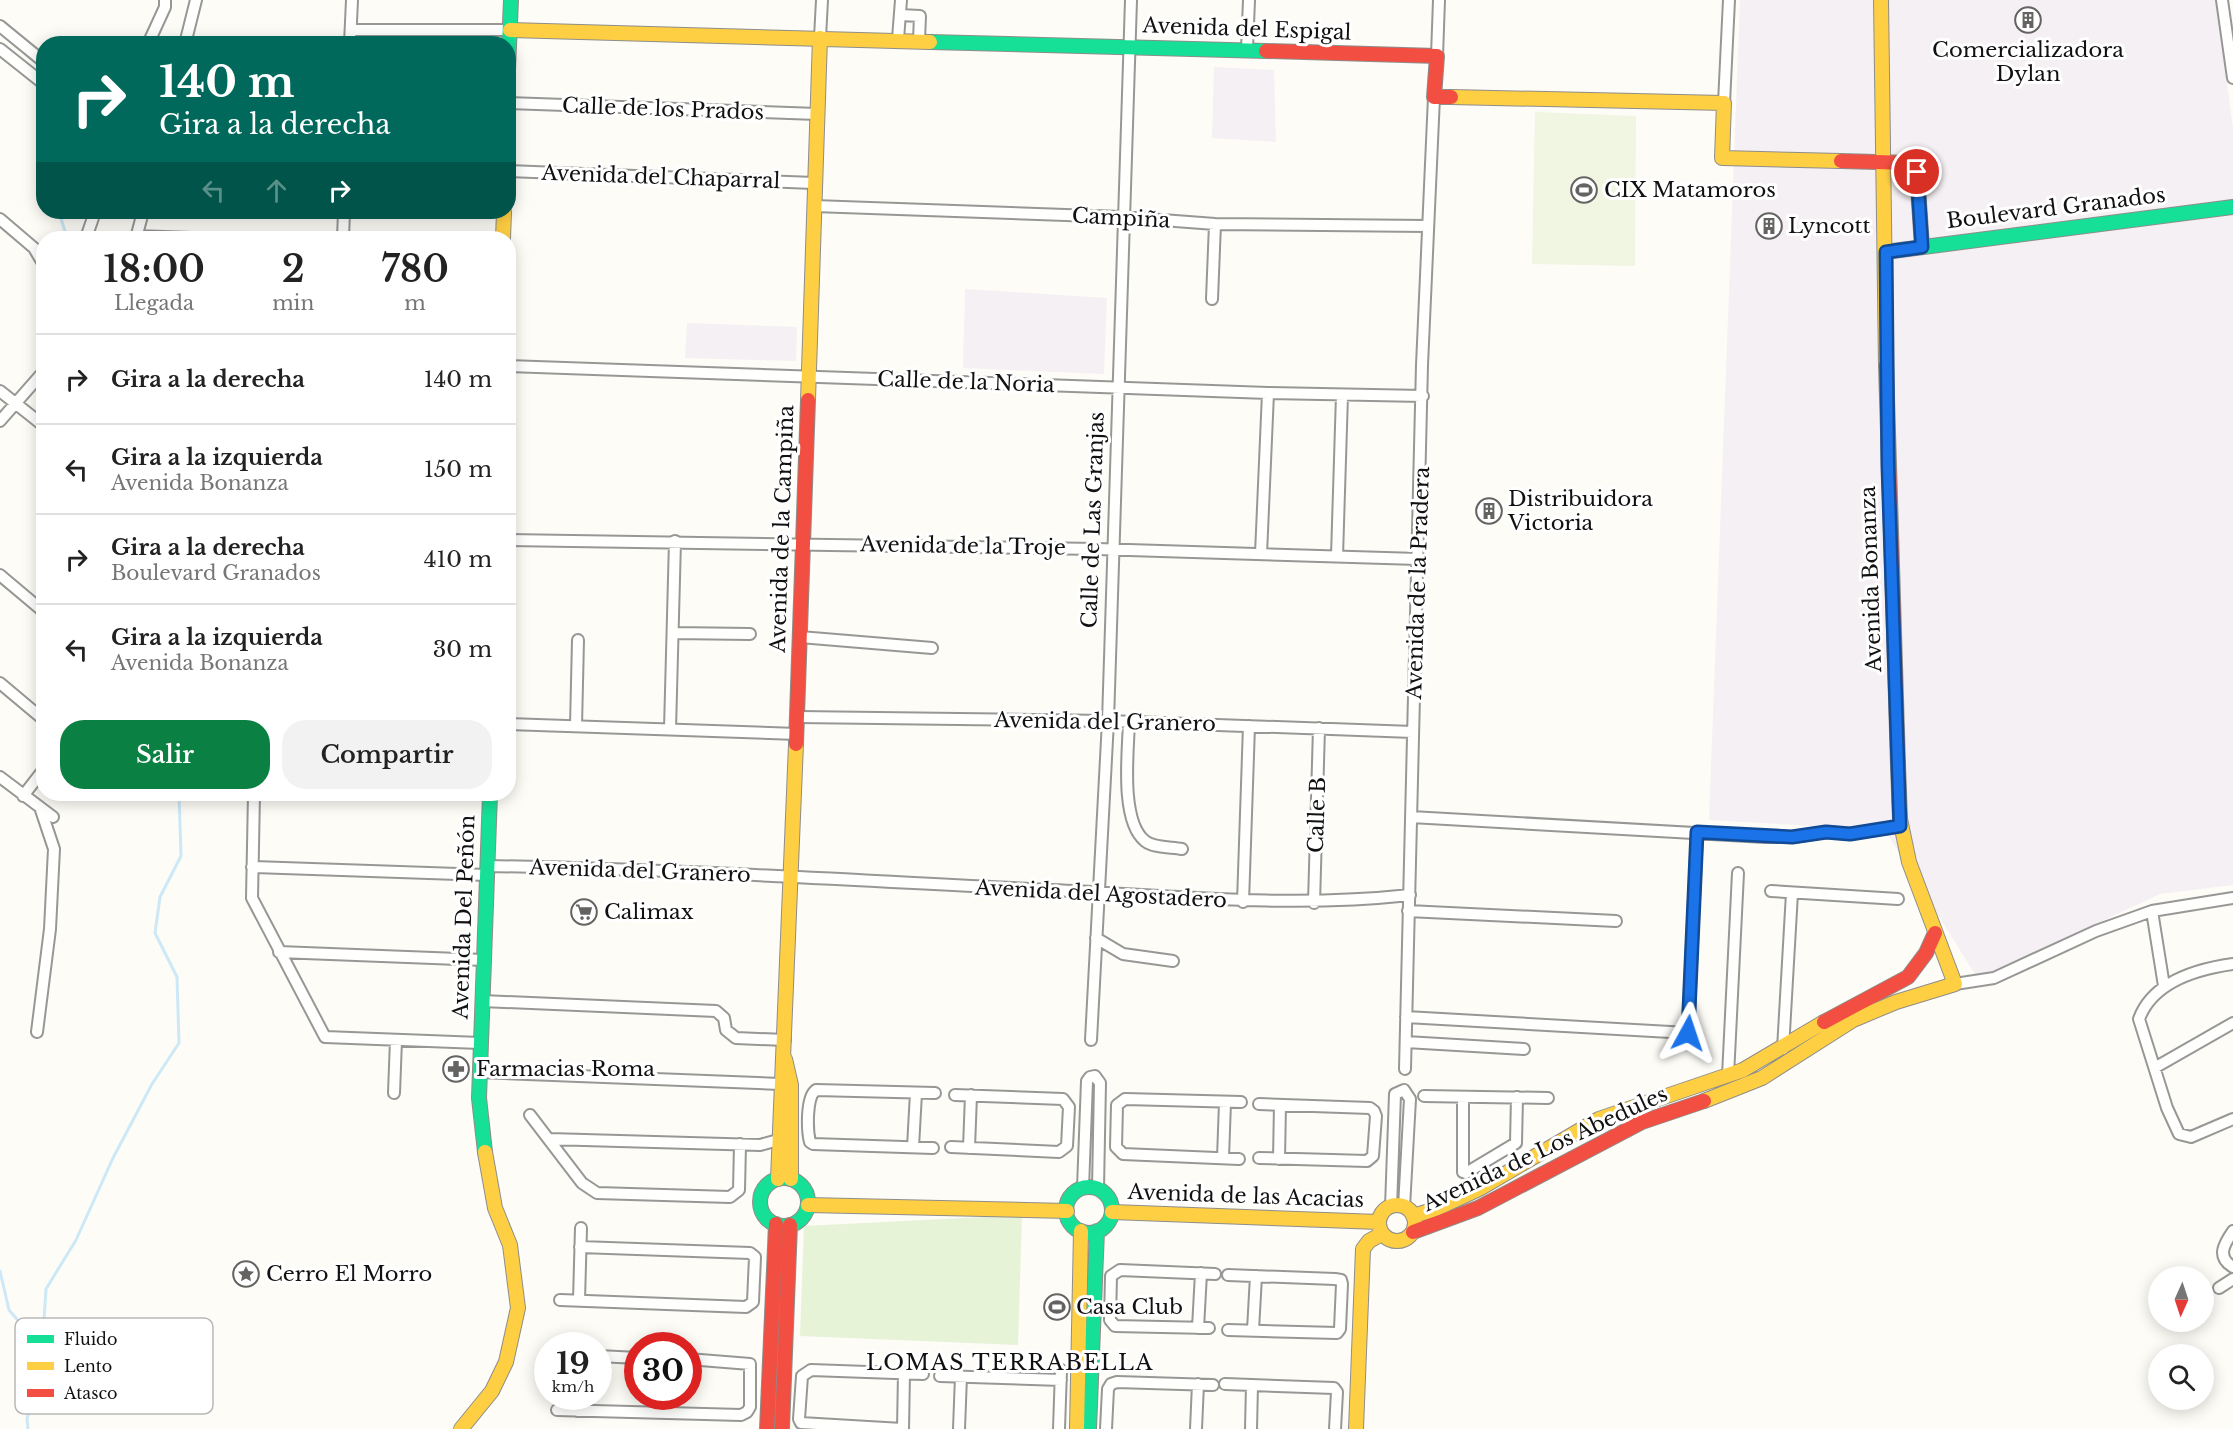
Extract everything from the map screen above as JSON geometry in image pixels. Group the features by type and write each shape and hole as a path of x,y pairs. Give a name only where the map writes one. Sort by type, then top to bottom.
{"street":[{"path":"152,36 165,7 165,0"},
{"path":"186,36 196,0"},
{"path":"351,36 352,0"},
{"path":"510,36 511,0"},
{"name":"Avenida de la Campiña","path":"784,1179 793,1130 780,1084 785,1059 816,114 822,0"},
{"path":"897,39 901,0"},
{"name":"Calle de Las Granjas","path":"1091,1040 1108,722 1122,217 1131,0"},
{"path":"1247,49 1249,0"},
{"path":"1439,0 1434,97 1724,103"},
{"path":"1729,0 1722,158 1905,162 1916,167 1922,247"},
{"name":"Avenida Bonanza","path":"1881,0 1888,466 1900,826 1904,850 1918,894 1955,984"},
{"path":"2222,0 2233,78"},
{"path":"900,15 920,16 919,40"},
{"path":"0,27 36,56"},
{"path":"351,30 510,30"},
{"name":"Avenida del Espigal","path":"510,30 897,39 1437,56"},
{"path":"0,49 36,78"},
{"name":"Avenida de la Pradera","path":"1405,1069 1418,559 1434,97"},
{"name":"Calle de los Prados","path":"516,103 816,114"},
{"name":"Avenida del Chaparral","path":"516,171 814,183"},
{"name":"Campiña","path":"814,206 1122,217 1215,224 1428,226"},
{"name":"Boulevard Granados","path":"1886,252 2233,207"},
{"path":"0,219 36,251"},
{"path":"1212,298 1215,224"},
{"name":"Calle de la Noria","path":"516,366 1268,393 1423,396"},
{"path":"0,421 36,380"},
{"path":"0,392 36,420"},
{"path":"1261,554 1268,393"},
{"path":"1337,556 1342,395"},
{"name":"Avenida de la Troje","path":"516,540 1112,549 1418,559"},
{"path":"670,729 675,541"},
{"path":"0,575 36,605"},
{"path":"673,633 750,634"},
{"path":"800,637 932,648"},
{"path":"576,726 578,640"},
{"path":"0,683 36,713"},
{"name":"Avenida del Granero","path":"798,717 1129,722 1413,732"},
{"path":"1129,722 1127,805 1144,840 1155,846 1182,849"},
{"path":"516,724 797,734"},
{"path":"1243,902 1249,726"},
{"name":"Calle B","path":"1314,903 1319,728"},
{"path":"0,777 53,817"},
{"path":"23,796 36,780"},
{"path":"254,801 252,898 325,1036 480,1042"},
{"name":"Avenida Del Peñón","path":"461,1429 473,1417 497,1381 511,1344 518,1308 510,1245 495,1208 486,1175 479,1072 490,801"},
{"path":"37,1032 50,929 54,849 40,807"},
{"path":"1411,817 1792,837 1826,832 1850,834 1900,826"},
{"path":"1406,1017 1688,1033 1697,832"},
{"name":"Avenida del Granero","path":"252,867 487,871 637,869 792,877"},
{"path":"1728,1076 1738,873"},
{"name":"Avenida del Agostadero","path":"792,877 1100,892 1243,902 1314,903 1410,895"},
{"path":"1771,891 1898,899"},
{"path":"1783,1049 1792,893"},
{"path":"1955,984 1994,978 2096,931 2152,911 2233,898"},
{"path":"1408,911 1616,921"},
{"path":"2152,911 2164,986"},
{"name":"Avenida de Los Abedules","path":"1413,1232 1478,1208 1595,1145 1658,1116 1749,1084 1775,1071 1844,1010 1896,988 1910,979 1919,968 1935,933"},
{"path":"1096,938 1123,954 1173,961"},
{"path":"279,952 484,960"},
{"path":"2233,964 2189,974 2164,986 2139,1019 2176,1130 2187,1138 2233,1119"},
{"name":"Avenida de Los Abedules","path":"1403,1210 1431,1212 1501,1175 1592,1122 1728,1076 1821,1031 1896,1002 1955,984"},
{"path":"482,1001 716,1011 724,1018 726,1030 736,1038 785,1040"},
{"path":"2156,1067 2233,1023"},
{"path":"394,1093 396,1040"},
{"path":"1406,1042 1524,1049"},
{"name":"Avenida de la Campiña","path":"785,1059 792,1085 785,1101"},
{"path":"479,1072 780,1084"},
{"path":"1083,1188 1087,1081 1090,1077 1095,1076 1100,1083 1098,1188"},
{"path":"549,1139 759,1144 793,1130 810,1096 816,1090 935,1093"},
{"path":"1381,1228 1395,1241 1405,1239 1413,1232 1403,1210 1394,1135 1395,1094 1404,1090 1410,1099 1403,1210"},
{"path":"913,1147 916,1093"},
{"path":"951,1147 1059,1152 1067,1146 1069,1107 1063,1099 955,1095"},
{"path":"969,1148 971,1095"},
{"path":"1424,1096 1548,1098"},
{"path":"1463,1097 1463,1172 1470,1173 1518,1140 1517,1098"},
{"path":"1239,1159 1123,1154 1118,1152 1116,1147 1116,1124 1117,1106 1125,1100 1241,1102"},
{"path":"1223,1158 1225,1102"},
{"path":"1258,1158 1367,1161 1373,1156 1375,1135 1375,1112 1370,1108 1259,1104"},
{"path":"1279,1159 1280,1105"},
{"path":"530,1115 582,1183 597,1193 730,1197 739,1190 740,1144"},
{"path":"1579,1129 1581,1139 1595,1145 1599,1131 1592,1122"},
{"path":"1068,1123 1086,1124"},
{"path":"1099,1124 1116,1124"},
{"path":"793,1130 813,1144 933,1148"},
{"name":"Avenida de la Campiña","path":"784,1179 793,1130"},
{"path":"1375,1135 1394,1135"},
{"path":"1492,1160 1501,1175"},
{"path":"784,1179 804,1189 808,1205 802,1218 790,1225 776,1224 766,1218 760,1201 764,1190 784,1179"},
{"path":"1083,1188 1098,1188 1109,1198 1112,1212 1106,1226 1097,1231 1081,1230 1071,1223 1066,1211 1071,1196 1083,1188"},
{"path":"808,1205 1066,1211"},
{"path":"1225,1384 1334,1388 1337,1392 1335,1424 1356,1424 1364,1246 1381,1228 1383,1212 1403,1210"},
{"name":"Avenida de las Acacias","path":"1112,1212 1381,1228"},
{"path":"767,1429 776,1224"},
{"path":"782,1429 790,1225"},
{"path":"579,1300 581,1228"},
{"path":"1081,1230 1083,1407 1089,1429"},
{"path":"1077,1429 1083,1407 1094,1298 1097,1231"},
{"path":"2230,1265 2223,1254 2224,1245 2233,1231"},
{"path":"560,1300 746,1307 753,1302 755,1257 750,1253 580,1247"},
{"path":"1201,1273 1204,1328 1115,1326 1110,1320 1111,1276 1120,1270 1201,1273 1215,1274"},
{"path":"1228,1275 1338,1279 1342,1284 1340,1329 1335,1333 1228,1330"},
{"path":"1253,1330 1256,1276"},
{"path":"2219,1288 2233,1279"},
{"path":"755,1280 773,1280"},
{"path":"1094,1298 1110,1298"},
{"path":"1341,1309 1360,1310"},
{"path":"771,1339 785,1339"},
{"path":"556,1410 741,1415 747,1413 750,1407 752,1367 747,1362 702,1360"},
{"path":"904,1373 902,1429 805,1425 799,1419 802,1376 811,1370 904,1373 923,1374"},
{"path":"940,1376 1061,1375 1059,1429"},
{"path":"959,1429 962,1376"},
{"path":"1106,1429 1108,1389 1111,1384 1117,1382 1213,1385"},
{"path":"1196,1429 1198,1384"},
{"path":"1251,1429 1252,1385"},
{"path":"751,1389 768,1390"},
{"path":"783,1395 801,1398"},
{"path":"1060,1405 1106,1408"}],"shaded area":[{"path":"1740,0 2216,0 2233,128 2233,885 2160,894 1978,979 1885,830 1709,820"},
{"path":"1214,67 1274,70 1276,142 1212,138"},
{"path":"965,289 1107,298 1104,374 963,368"},
{"path":"687,323 797,327 796,361 685,358"}],"green space":[{"name":"CIX Matamoros","path":"1535,112 1636,116 1635,266 1532,264"},
{"path":"1022,1215 1018,1345 800,1336 804,1226"}],"waterway":[{"path":"158,36 160,30"},
{"path":"61,219 65,231"},
{"path":"44,1318 46,1289 76,1240 113,1158 152,1084 179,1043 177,977 155,933 160,897 181,856 179,801"},
{"path":"0,1271 9,1310 16,1318"},
{"path":"28,1414 28,1429"}],"traffic: fast":[{"path":"509,36 511,0"},
{"path":"930,42 1266,51"},
{"path":"1885,252 2233,207"},
{"path":"485,1152 479,1098 490,801"},
{"path":"784,1178 801,1185 808,1202 801,1219 784,1226 767,1219 760,1202 767,1185 784,1178"},
{"path":"1089,1187 1105,1194 1112,1210 1105,1226 1089,1233 1073,1226 1066,1210 1073,1194 1089,1187"},
{"path":"1089,1429 1097,1231"}],"traffic: slow":[{"path":"1881,0 1886,365"},
{"path":"510,30 930,42"},
{"path":"808,400 820,38"},
{"path":"1451,97 1724,103 1722,158 1841,161"},
{"path":"503,231 504,219"},
{"path":"778,1179 796,744"},
{"path":"1704,1101 1762,1078 1853,1020 1896,1002 1955,984 1909,862 1900,819 1898,765"},
{"path":"1413,1216 1436,1209 1479,1189 1599,1119 1743,1070 1824,1022"},
{"path":"785,1059 791,1085 791,1179"},
{"path":"461,1429 492,1391 506,1362 518,1308 510,1245 495,1208 485,1152"},
{"path":"808,1205 1067,1211"},
{"path":"1397,1205 1410,1210 1415,1223 1410,1236 1397,1241 1384,1236 1379,1223 1384,1210 1397,1205"},
{"path":"1112,1212 1379,1222"},
{"path":"1077,1429 1081,1231"},
{"path":"1356,1429 1363,1249 1369,1241 1382,1234"}],"traffic: jam":[{"path":"1266,51 1437,56 1434,97 1451,97"},
{"path":"1841,161 1910,163 1917,172 1922,247"},
{"path":"1886,365 1898,765"},
{"path":"796,744 808,400"},
{"path":"1824,1022 1908,977 1926,953 1935,933"},
{"path":"1413,1232 1478,1208 1642,1122 1704,1101"},
{"path":"767,1429 776,1224"},
{"path":"782,1429 790,1225"}],"place":[{"name":"Comercializadora Dylan","path":"2028,20"},
{"name":"CIX Matamoros","path":"1584,190"},
{"name":"Lyncott","path":"1769,226"},
{"name":"Distribuidora Victoria","path":"1489,511"},
{"name":"Calimax","path":"584,912"},
{"name":"Farmacias Roma","path":"456,1069"},
{"name":"Cerro El Morro","path":"246,1274"},
{"name":"Casa Club","path":"1057,1307"}],"district":[{"name":"LOMAS TERRABELLA","path":"1010,1362"}],"route":[{"path":"1688,1033 1697,832 1730,836 1792,837 1815,832 1850,834 1900,826 1888,466 1886,252 1922,247 1917,172"}]}
